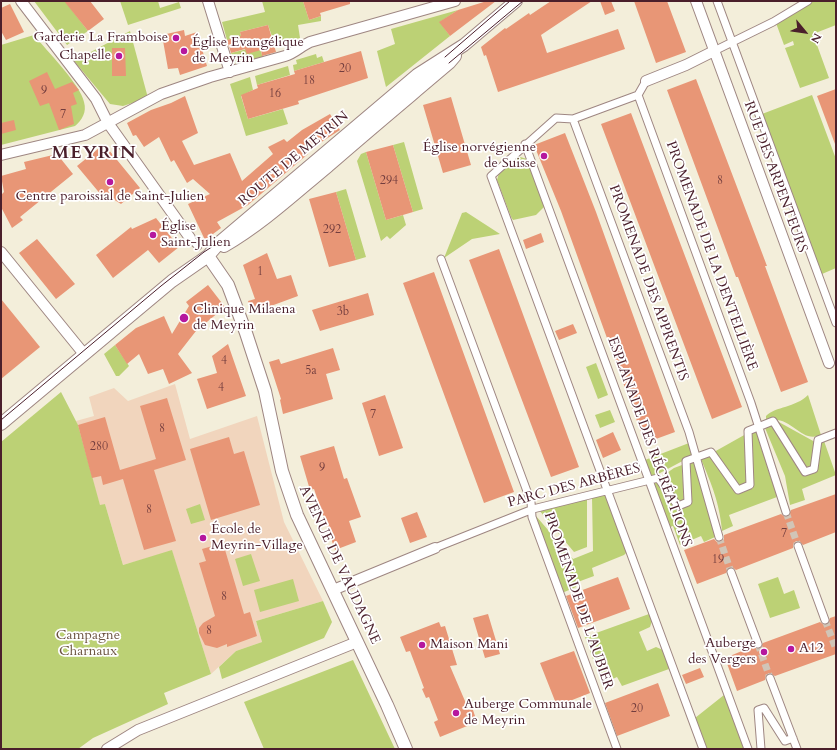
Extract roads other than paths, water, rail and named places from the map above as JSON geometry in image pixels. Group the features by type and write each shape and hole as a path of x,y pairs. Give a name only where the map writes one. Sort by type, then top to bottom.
{"street":[{"path":"21,1 96,100 108,123 190,238 198,246"},
{"path":"208,1 230,72"},
{"name":"RUE DES ARPENTEURS","path":"696,1 829,363"},
{"name":"RUE DES ARPENTEURS","path":"717,1 836,323"},
{"path":"703,749 491,176 525,144 556,118 573,119 638,95 646,81 686,65 732,43 773,22 808,1"},
{"path":"1,155 85,135 161,94 294,53 299,47 310,42 453,2"},
{"name":"ROUTE DE MEYRIN","path":"1,424 172,281 208,256 251,230 449,63 464,45 510,3"},
{"name":"ROUTE DE MEYRIN","path":"208,256 221,241 417,75 464,45"},
{"name":"PROMENADE DE LA DENTELLIÈRE","path":"638,95 751,403 786,512"},
{"name":"PROMENADE DES APPRENTIS","path":"573,119 689,432 695,458 719,537"},
{"name":"ESPLANADE DES RÉCRÉATIONS","path":"525,144 748,749"},
{"path":"1,252 84,354"},
{"name":"AVENUE DE VAUDAGNE","path":"208,256 221,273 234,298 265,391 278,456 288,494 304,532 333,590 406,749"},
{"name":"PROMENADE DE L'AUBIER","path":"441,259 533,509 532,517 617,749"},
{"path":"695,458 711,452 738,490 750,485 748,431 773,421 805,472 814,469 818,440 836,433"},
{"name":"PARC DES ARBÈRES","path":"333,590 533,509 607,490 658,478 678,506 688,502 686,461 695,458"},
{"path":"798,546 825,620"},
{"path":"731,572 758,644"},
{"path":"107,749 138,730 357,642"},
{"path":"770,678 797,749"},
{"path":"761,749 758,710 764,708 785,741 793,738"}],"tunnel":[{"path":"786,512 798,546"},
{"path":"719,537 731,572"},
{"path":"825,620 836,649"},
{"path":"758,644 770,678"}],"tram line":[{"path":"445,57 510,1"},
{"path":"449,63 523,1"},
{"path":"1,420 161,286 204,252 221,241"}],"place":[{"name":"Garderie La Framboise","path":"176,38"},
{"name":"Église Evangélique de Meyrin","path":"184,51"},
{"name":"Chapelle","path":"119,56"},
{"name":"Église norvégienne de Suisse","path":"544,156"},
{"name":"Centre paroissial de Saint-Julien","path":"110,182"},
{"name":"Église Saint-Julien","path":"153,235"},
{"name":"Clinique Milaena de Meyrin","path":"184,318"},
{"name":"École de Meyrin-Village","path":"203,538"},
{"name":"Maison Mani","path":"422,645"},
{"name":"A12","path":"791,649"},
{"name":"Auberge des Vergers","path":"764,652"},
{"name":"Auberge Communale de Meyrin","path":"456,713"}],"district":[{"name":"MEYRIN","path":"94,154"}],"park label":[{"name":"Campagne Charnaux","path":"88,644"}]}
